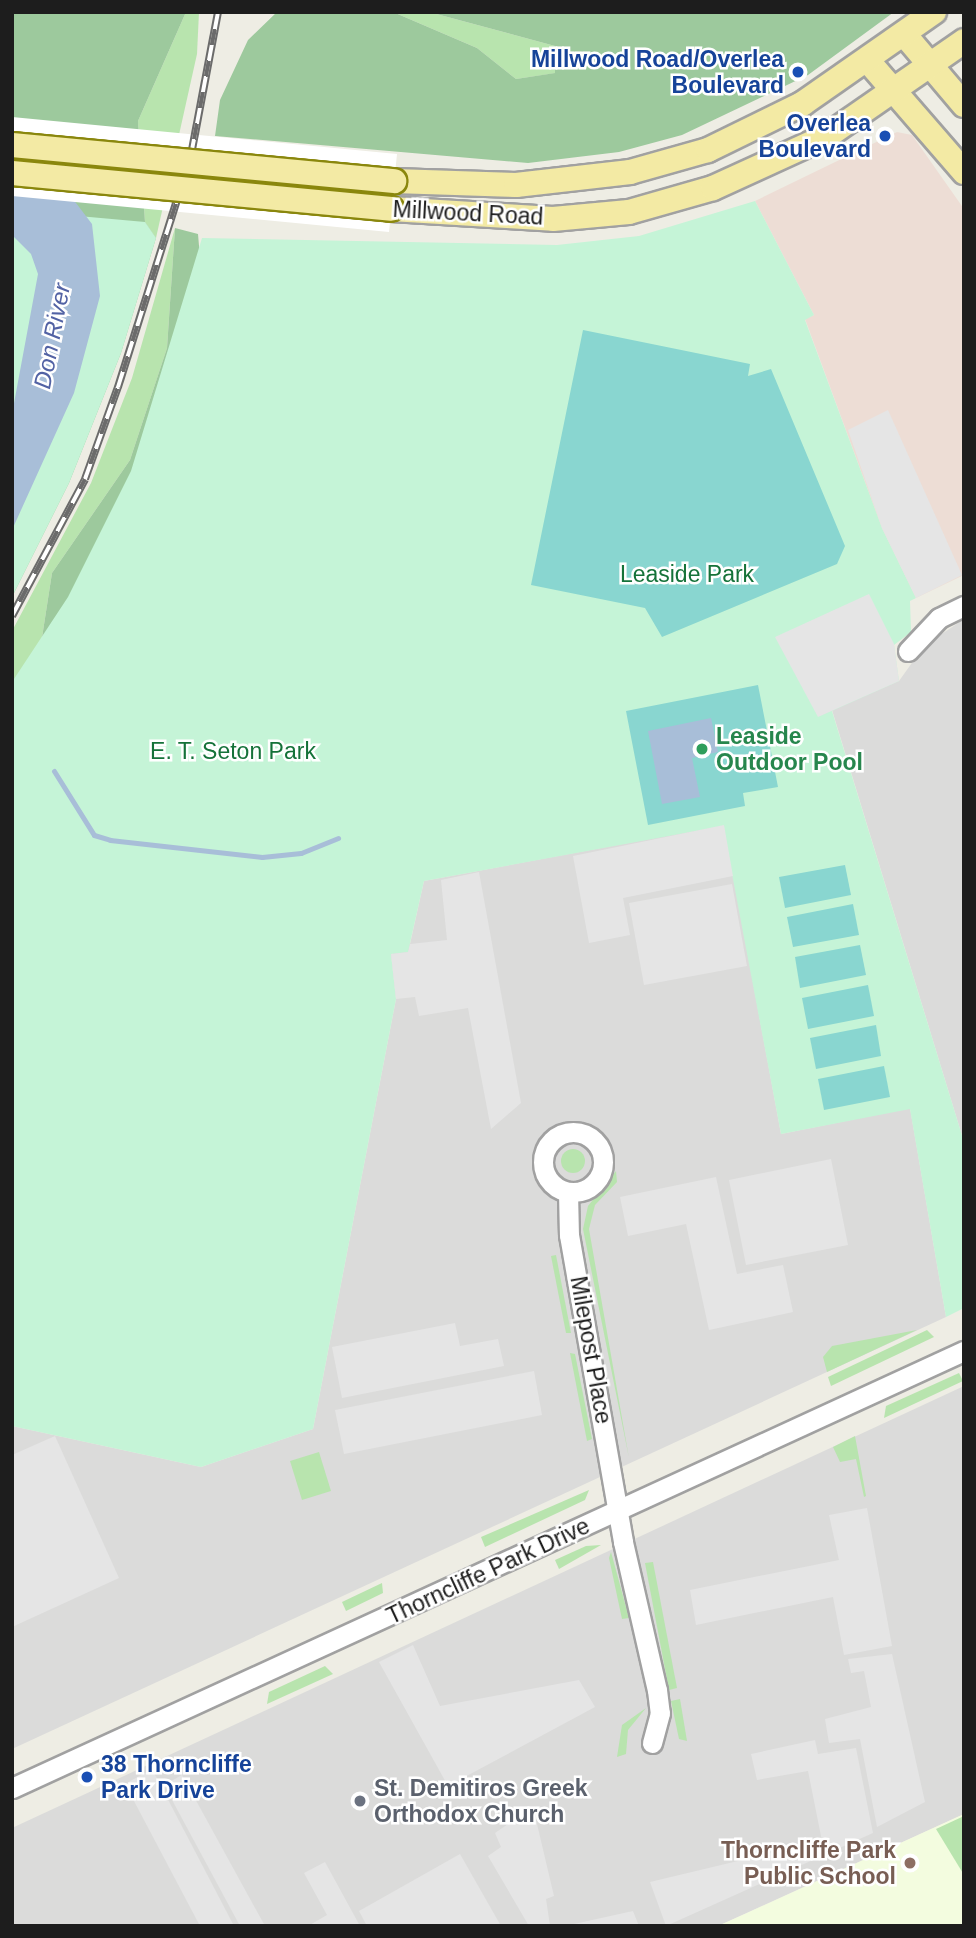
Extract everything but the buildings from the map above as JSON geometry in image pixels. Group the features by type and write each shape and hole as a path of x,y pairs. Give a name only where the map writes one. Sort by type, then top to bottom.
{"main road":[{"name":"Millwood Road","path":"12,145 394,181 508,186 630,172 714,148 802,104 868,61 934,12"},
{"path":"904,34 964,105"},
{"name":"Millwood Road","path":"12,173 511,219 629,212 721,186 827,136 933,66 964,41"},
{"path":"868,61 897,90 964,172"}],"street":[{"path":"908,651 939,618 964,606"},
{"name":"Milepost Place","path":"568,1192 569,1235 619,1508 657,1690 660,1713 652,1743"},
{"name":"Thorncliffe Park Drive","path":"12,1788 964,1351"}],"shaded area":[{"path":"897,132 912,135 964,209 964,575 916,598 882,528 805,319 814,315 755,201"},
{"path":"888,410 962,575 916,598 882,528 848,430"},
{"path":"869,594 894,644 899,681 818,717 775,637"},
{"path":"964,619 964,1142 832,710 899,681 924,646"},
{"path":"724,825 781,1134 910,1108 946,1317 12,1749 12,1426 201,1467 313,1429 396,999 391,954 410,944 424,881"},
{"path":"724,825 733,876 623,898 630,935 589,943 573,856"},
{"path":"479,872 521,1103 491,1129 468,1008 419,1016 415,997 396,999 391,954 408,952 410,944 447,940 441,880"},
{"path":"732,884 747,966 644,985 629,903"},
{"path":"831,1159 848,1245 746,1265 729,1180"},
{"path":"716,1177 737,1274 783,1265 793,1312 709,1330 686,1224 628,1236 620,1197"},
{"path":"455,1323 460,1346 498,1339 504,1366 342,1398 332,1347"},
{"path":"534,1371 542,1415 344,1454 335,1410"},
{"path":"964,1386 964,1814 718,1926 12,1926 12,1828"},
{"path":"55,1436 119,1578 12,1627 12,1455"},
{"path":"867,1508 892,1646 844,1655 833,1597 696,1625 690,1590 839,1560 829,1515"},
{"path":"413,1645 440,1706 579,1680 595,1707 448,1786 379,1662"},
{"path":"892,1654 925,1802 877,1827 860,1739 829,1743 825,1719 871,1707 864,1671 851,1673 848,1659"},
{"path":"815,1740 818,1754 856,1748 873,1833 666,1926 650,1882 822,1841 808,1771 757,1780 751,1754"},
{"path":"152,1769 234,1926 200,1926 125,1784"},
{"path":"182,1775 265,1926 240,1926 164,1785"},
{"path":"533,1807 554,1896 546,1899 550,1926 529,1926 488,1856 501,1847 495,1833"},
{"name":"Thorncliffe Park Public School","path":"964,1814 964,1926 718,1926 747,1913"},
{"path":"460,1854 501,1926 367,1926 359,1911"},
{"path":"325,1862 360,1926 308,1926 327,1915 304,1873"},
{"path":"633,1911 639,1926 565,1926"}],"green space":[{"path":"12,12 186,12 138,121 145,222 156,238 121,353 69,483 12,597"},
{"path":"186,12 199,12 197,54 156,238 145,222 138,121"},
{"path":"277,12 393,12 477,48 516,79 555,73 555,46 429,12 894,12 808,75 682,135 619,152 528,163 215,136 220,100 248,40"},
{"path":"393,12 429,12 555,46 556,73 516,79 477,48"},
{"name":"E. T. Seton Park","path":"755,201 814,315 805,320 882,528 916,598 910,601 911,632 894,645 899,681 832,711 964,1142 964,1308 946,1317 910,1109 781,1134 723,826 424,881 408,952 391,954 396,999 313,1429 201,1467 12,1426 12,682 68,597 131,471 202,238 557,245 639,236"},
{"path":"12,210 145,222 156,238 121,353 69,483 12,597"},
{"path":"175,228 167,348 130,460 52,573 39,657 12,712 12,631 91,483 132,378"},
{"path":"175,228 198,234 203,293 194,374 39,657 52,573 130,460 167,348"},
{"name":"Leaside Park","path":"583,330 750,364 748,376 771,369 845,546 837,564 662,637 645,608 531,585"},
{"name":"Leaside Outdoor Pool","path":"758,685 778,787 743,793 745,806 648,825 626,711"},
{"path":"845,865 851,895 785,908 779,877"},
{"path":"853,904 859,935 793,947 787,917"},
{"path":"860,945 866,975 800,988 795,957"},
{"path":"868,985 874,1016 808,1029 802,998"},
{"path":"876,1025 881,1056 816,1069 810,1038"},
{"path":"884,1066 890,1097 824,1110 818,1079"},
{"path":"573,1149 581,1153 585,1161 581,1169 573,1173 565,1169 561,1161 565,1153"},
{"path":"616,1171 617,1182 595,1205 589,1229 629,1458 583,1229 588,1206"},
{"path":"556,1255 571,1333 566,1333 551,1256"},
{"path":"917,1330 827,1372 823,1357 832,1346"},
{"path":"927,1330 934,1337 831,1386 828,1377"},
{"path":"570,1353 575,1354 592,1439 587,1441"},
{"path":"959,1373 963,1381 884,1418 886,1406"},
{"path":"855,1436 866,1496 864,1497 856,1459 840,1462 833,1447"},
{"path":"319,1452 331,1491 302,1500 290,1461"},
{"path":"589,1490 585,1500 485,1547 481,1537"},
{"path":"601,1545 559,1569 555,1560 586,1546"},
{"path":"611,1552 629,1618 622,1619 609,1558"},
{"path":"653,1562 677,1688 669,1690 645,1563"},
{"path":"382,1583 383,1593 346,1611 342,1602"},
{"path":"325,1666 333,1674 267,1704 269,1692"},
{"path":"680,1699 687,1741 679,1739 671,1701"},
{"path":"646,1708 628,1730 626,1754 617,1757 622,1725"},
{"path":"964,1816 964,1875 936,1829"}],"water":[{"name":"Don River","path":"12,119 92,224 100,296 74,393 12,530 12,414 38,274 31,254 12,235"},
{"path":"711,718 718,752 692,758 700,797 662,804 648,731"}],"pier":[{"path":"12,117 397,154 389,232 12,196"}],"waterway":[{"path":"54,771 94,835 110,840 262,857 301,853 338,838"}],"railway":[{"path":"12,616 85,479 118,387 191,155 218,12"}],"place":[{"name":"Millwood Road/Overlea Boulevard","path":"798,72"},
{"name":"Overlea Boulevard","path":"885,136"},
{"name":"Leaside Outdoor Pool","path":"702,749"},
{"name":"38 Thorncliffe Park Drive","path":"87,1777"},
{"name":"St. Demitiros Greek Orthodox Church","path":"360,1801"},
{"name":"Thorncliffe Park Public School","path":"910,1863"}]}
